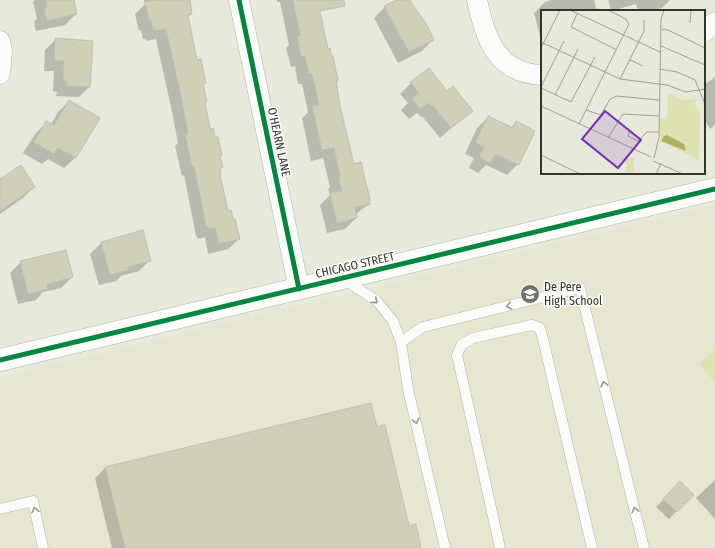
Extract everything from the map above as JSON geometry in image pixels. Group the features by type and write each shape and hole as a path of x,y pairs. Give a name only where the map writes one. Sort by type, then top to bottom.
{"street":[{"name":"O'HEARN LANE","path":"239,0 300,289"},
{"path":"477,0 483,29 489,44 498,55 509,65 522,71 541,75"},
{"path":"705,31 715,22"},
{"path":"0,41 2,51 0,74"},
{"name":"CHICAGO STREET","path":"0,360 715,189"}],"lane":[{"path":"343,279 377,301 393,321 401,342 408,389 445,548"},
{"path":"401,342 423,327 580,288 644,548"},
{"path":"500,548 456,355 462,344 473,338 532,325 540,328 543,339 592,548"},
{"path":"0,509 33,501 43,548"}],"shaded area":[{"name":"De Pere High School","path":"715,205 715,548 0,548 0,378"}],"green space":[{"path":"715,350 715,382 699,364"}],"building":[{"path":"46,0 74,0 77,14 47,21 44,10 47,6"},
{"path":"156,0 190,0 192,14 188,15 197,60 201,59 206,83 203,84 210,129 213,128 215,137 218,137 223,167 220,168 221,179 228,211 231,210 233,219 235,219 240,239 219,244 215,228 209,229 208,226 206,226 194,166 192,166 185,135 188,134 166,29 156,31 155,29 153,30 151,20 149,21 145,2"},
{"path":"293,0 344,0 345,6 320,11 328,49 330,48 333,56 338,81 336,81 340,106 354,164 361,162 370,204 355,207 357,218 337,223 330,193 342,191 338,177 340,177 334,148 322,150 312,106 319,105 312,73 309,74 305,56 301,57 297,36 300,35"},
{"path":"396,0 410,0 424,20 434,40 409,52 384,6"},
{"path":"55,38 93,41 90,87 67,86 67,81 63,81 64,61 54,60"},
{"path":"429,68 447,91 453,86 473,111 451,128 433,106 432,107 429,103 420,109 412,98 419,93 410,82"},
{"path":"69,100 100,118 76,158 58,148 54,154 34,142 46,121 54,125"},
{"path":"488,116 513,128 516,121 535,131 519,165 496,154 490,163 479,157 484,147 475,143"},
{"path":"21,165 35,187 0,211 0,179"},
{"path":"143,230 151,261 128,267 128,270 110,275 101,242"},
{"path":"66,250 73,277 47,284 48,289 28,294 20,261"},
{"path":"371,403 377,427 385,425 409,526 416,524 421,548 125,548 105,467"},
{"path":"680,481 694,495 677,512 663,499"}],"cycle path":[{"path":"239,0 299,289"},
{"path":"0,360 715,189"}],"place":[{"name":"De Pere High School","path":"530,294"}]}
